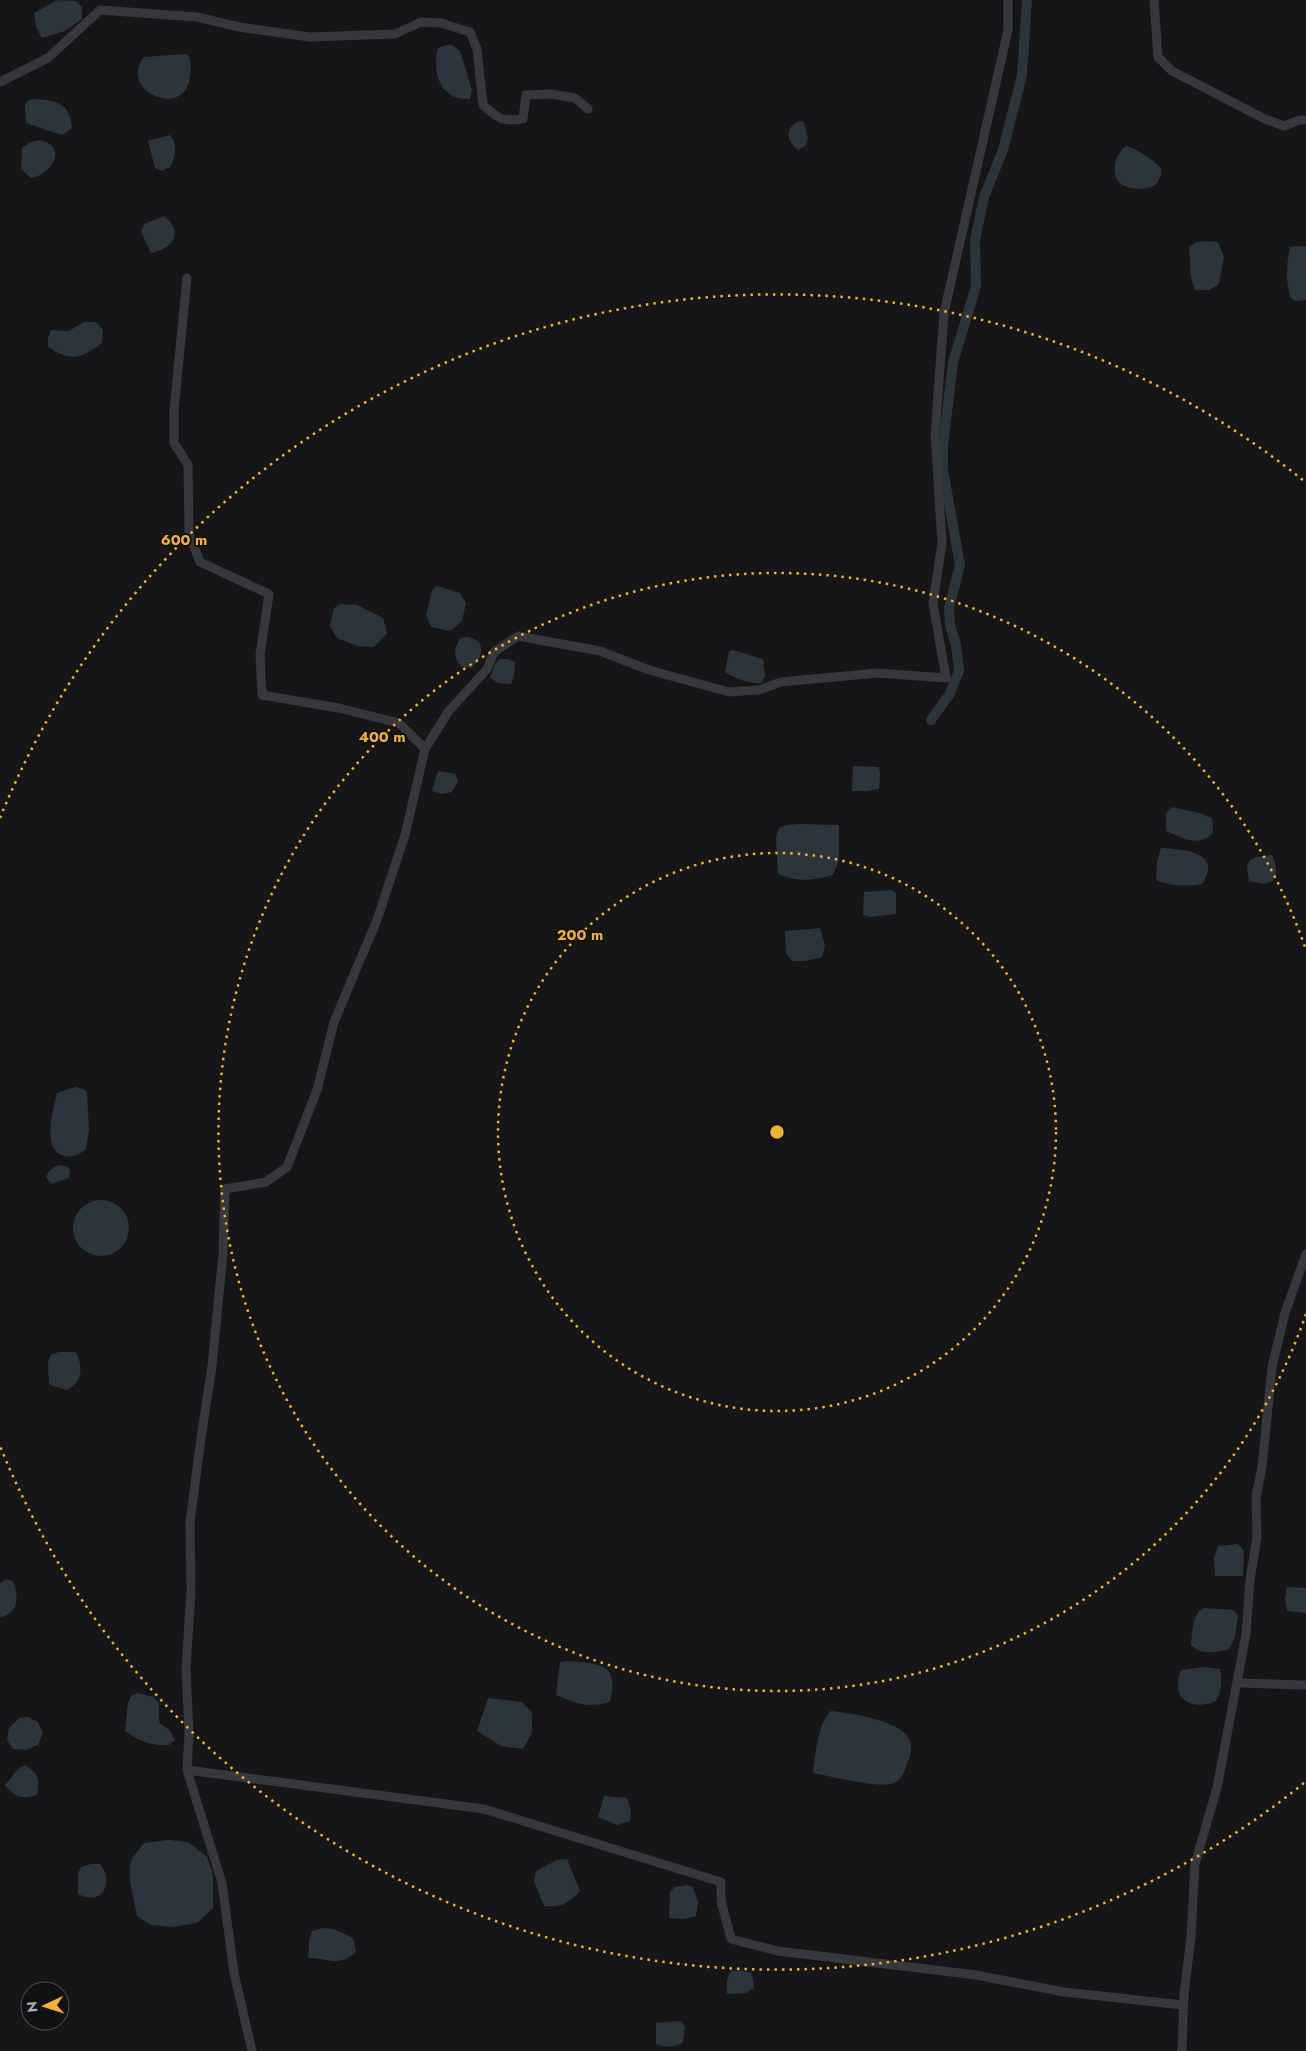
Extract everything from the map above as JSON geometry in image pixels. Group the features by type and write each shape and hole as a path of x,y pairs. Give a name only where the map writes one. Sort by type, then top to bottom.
{"street":[{"path":"252,2051 234,1973 222,1883 187,1770 189,1733 186,1668 191,1590 190,1523 212,1366 223,1253 226,1189 266,1182 287,1167 317,1090 334,1022 376,920 405,835 425,749 448,712 487,669 494,652 518,636 600,651 649,670 729,692 759,690 781,682 877,673 946,678 933,603 942,543 935,435 944,313 1008,30 1008,0"},
{"path":"1154,0 1158,57 1172,70 1265,119 1284,126 1300,120 1306,120"},
{"path":"0,82 48,58 100,10 197,17 239,27 310,37 395,34 421,22 441,23 470,32 477,49 483,105 496,116 507,121 523,119 526,96 551,94 575,98 588,109"},
{"path":"187,278 174,410 174,443 188,465 189,534 200,562 269,594 260,655 262,695 339,708 400,722 425,749"},
{"path":"1182,2051 1183,2005 1191,1937 1195,1864 1217,1788 1246,1634 1250,1580 1257,1536 1256,1497 1262,1467 1272,1367 1285,1313 1306,1254"},
{"path":"1238,1683 1306,1685"},
{"path":"187,1770 474,1807 493,1812 721,1882 721,1901 731,1939 778,1951 976,1974 1064,1992 1183,2005"}],"shaded area":[{"path":"57,0 76,1 82,7 82,19 65,31 42,38 36,27 34,13"},
{"path":"451,44 460,51 472,90 470,99 452,95 445,90 437,76 436,57 438,48"},
{"path":"187,54 191,67 190,76 186,89 177,97 167,99 155,96 146,90 139,81 138,69 144,57"},
{"path":"37,99 62,105 69,114 72,128 62,135 26,123 25,104 29,100"},
{"path":"801,121 804,122 808,138 806,145 798,150 791,142 789,134 792,126"},
{"path":"170,135 175,147 175,155 170,167 162,171 155,168 148,141"},
{"path":"39,140 48,143 53,148 55,153 54,160 45,172 31,178 21,169 22,148 29,143"},
{"path":"1126,146 1145,155 1159,166 1161,174 1157,183 1148,188 1137,189 1121,184 1118,181 1115,172 1117,157"},
{"path":"164,216 174,228 174,239 165,248 151,253 141,232 144,224"},
{"path":"1197,242 1218,242 1224,257 1219,284 1209,290 1195,290 1191,277 1189,247"},
{"path":"1306,246 1306,300 1295,301 1290,297 1287,279 1290,247"},
{"path":"84,322 96,322 103,330 102,343 76,357 63,355 48,347 48,338 51,330 69,331"},
{"path":"437,586 460,593 466,603 462,621 450,631 431,627 426,614 432,591"},
{"path":"341,604 357,605 383,618 387,633 374,647 357,646 337,638 330,626 334,608"},
{"path":"468,637 478,641 481,648 479,658 472,668 462,667 455,653 461,638"},
{"path":"733,650 763,659 765,676 762,683 743,681 725,672 729,652"},
{"path":"500,659 508,659 515,662 511,684 498,683 490,678 495,664"},
{"path":"853,766 879,767 879,789 852,791"},
{"path":"438,771 455,774 458,781 452,792 442,794 432,791"},
{"path":"1172,807 1212,818 1213,833 1208,838 1196,841 1185,839 1166,831 1166,813"},
{"path":"799,824 839,825 839,860 833,875 805,880 778,874 776,837 779,828"},
{"path":"1161,848 1189,851 1198,854 1204,859 1208,865 1202,884 1178,885 1156,880 1157,862"},
{"path":"1272,855 1276,868 1273,881 1264,884 1249,881 1247,866 1250,860 1256,857"},
{"path":"891,890 896,893 896,914 870,917 863,915 864,892"},
{"path":"820,928 825,946 822,957 805,961 792,961 786,953 785,931"},
{"path":"75,1087 87,1092 89,1130 86,1149 76,1155 65,1156 58,1153 53,1146 50,1129 51,1119 57,1093"},
{"path":"59,1165 68,1167 70,1171 69,1178 51,1184 46,1177 51,1170"},
{"path":"101,1200 112,1202 121,1208 127,1217 129,1228 127,1239 121,1248 112,1254 101,1256 90,1254 81,1248 75,1239 73,1228 75,1217 81,1208 90,1202"},
{"path":"59,1352 76,1352 80,1363 79,1378 67,1390 49,1385 48,1362 51,1355"},
{"path":"1238,1544 1244,1551 1243,1576 1215,1576 1214,1558 1218,1546"},
{"path":"6,1579 13,1581 17,1598 11,1612 0,1617 0,1583"},
{"path":"1287,1587 1306,1588 1306,1613 1287,1611 1285,1599"},
{"path":"1204,1608 1234,1610 1238,1616 1235,1637 1229,1649 1204,1652 1191,1645 1195,1619 1197,1614"},
{"path":"569,1661 598,1665 610,1673 612,1689 610,1702 588,1705 570,1701 556,1695 560,1662"},
{"path":"1205,1667 1220,1669 1221,1686 1216,1701 1198,1705 1185,1700 1180,1695 1178,1680 1181,1670"},
{"path":"138,1693 153,1697 159,1703 160,1724 169,1729 175,1740 169,1745 156,1745 146,1742 135,1738 125,1731 128,1703 132,1695"},
{"path":"488,1698 522,1702 532,1713 532,1733 523,1749 501,1746 477,1731"},
{"path":"831,1711 885,1722 904,1732 909,1739 911,1750 905,1771 900,1779 894,1783 878,1784 813,1773 820,1731"},
{"path":"28,1717 38,1722 43,1733 38,1745 26,1750 13,1749 7,1740 9,1728 19,1718"},
{"path":"25,1765 36,1774 37,1795 19,1796 12,1793 5,1785 19,1768"},
{"path":"604,1796 627,1798 631,1812 630,1821 617,1825 598,1817"},
{"path":"169,1840 188,1842 207,1857 213,1874 213,1908 197,1923 172,1927 151,1925 137,1916 130,1879 132,1859 144,1843"},
{"path":"567,1859 580,1891 564,1904 544,1906 534,1881 536,1871 557,1860"},
{"path":"100,1864 106,1878 106,1885 104,1891 99,1895 86,1897 78,1894 78,1873 81,1867"},
{"path":"688,1885 693,1887 698,1902 696,1916 684,1919 669,1918 670,1892 675,1887"},
{"path":"323,1928 334,1929 353,1938 356,1951 339,1961 308,1958 309,1940 312,1931"},
{"path":"740,1970 752,1973 754,1988 746,1993 727,1994 727,1980 731,1971"},
{"path":"680,2021 685,2026 683,2042 670,2047 656,2044 656,2023"}],"waterway":[{"path":"931,720 949,695 959,671 956,645 950,625 949,608 960,565 943,470 943,446 953,362 976,286 975,240 984,197 1003,150 1022,75 1027,0"}]}
